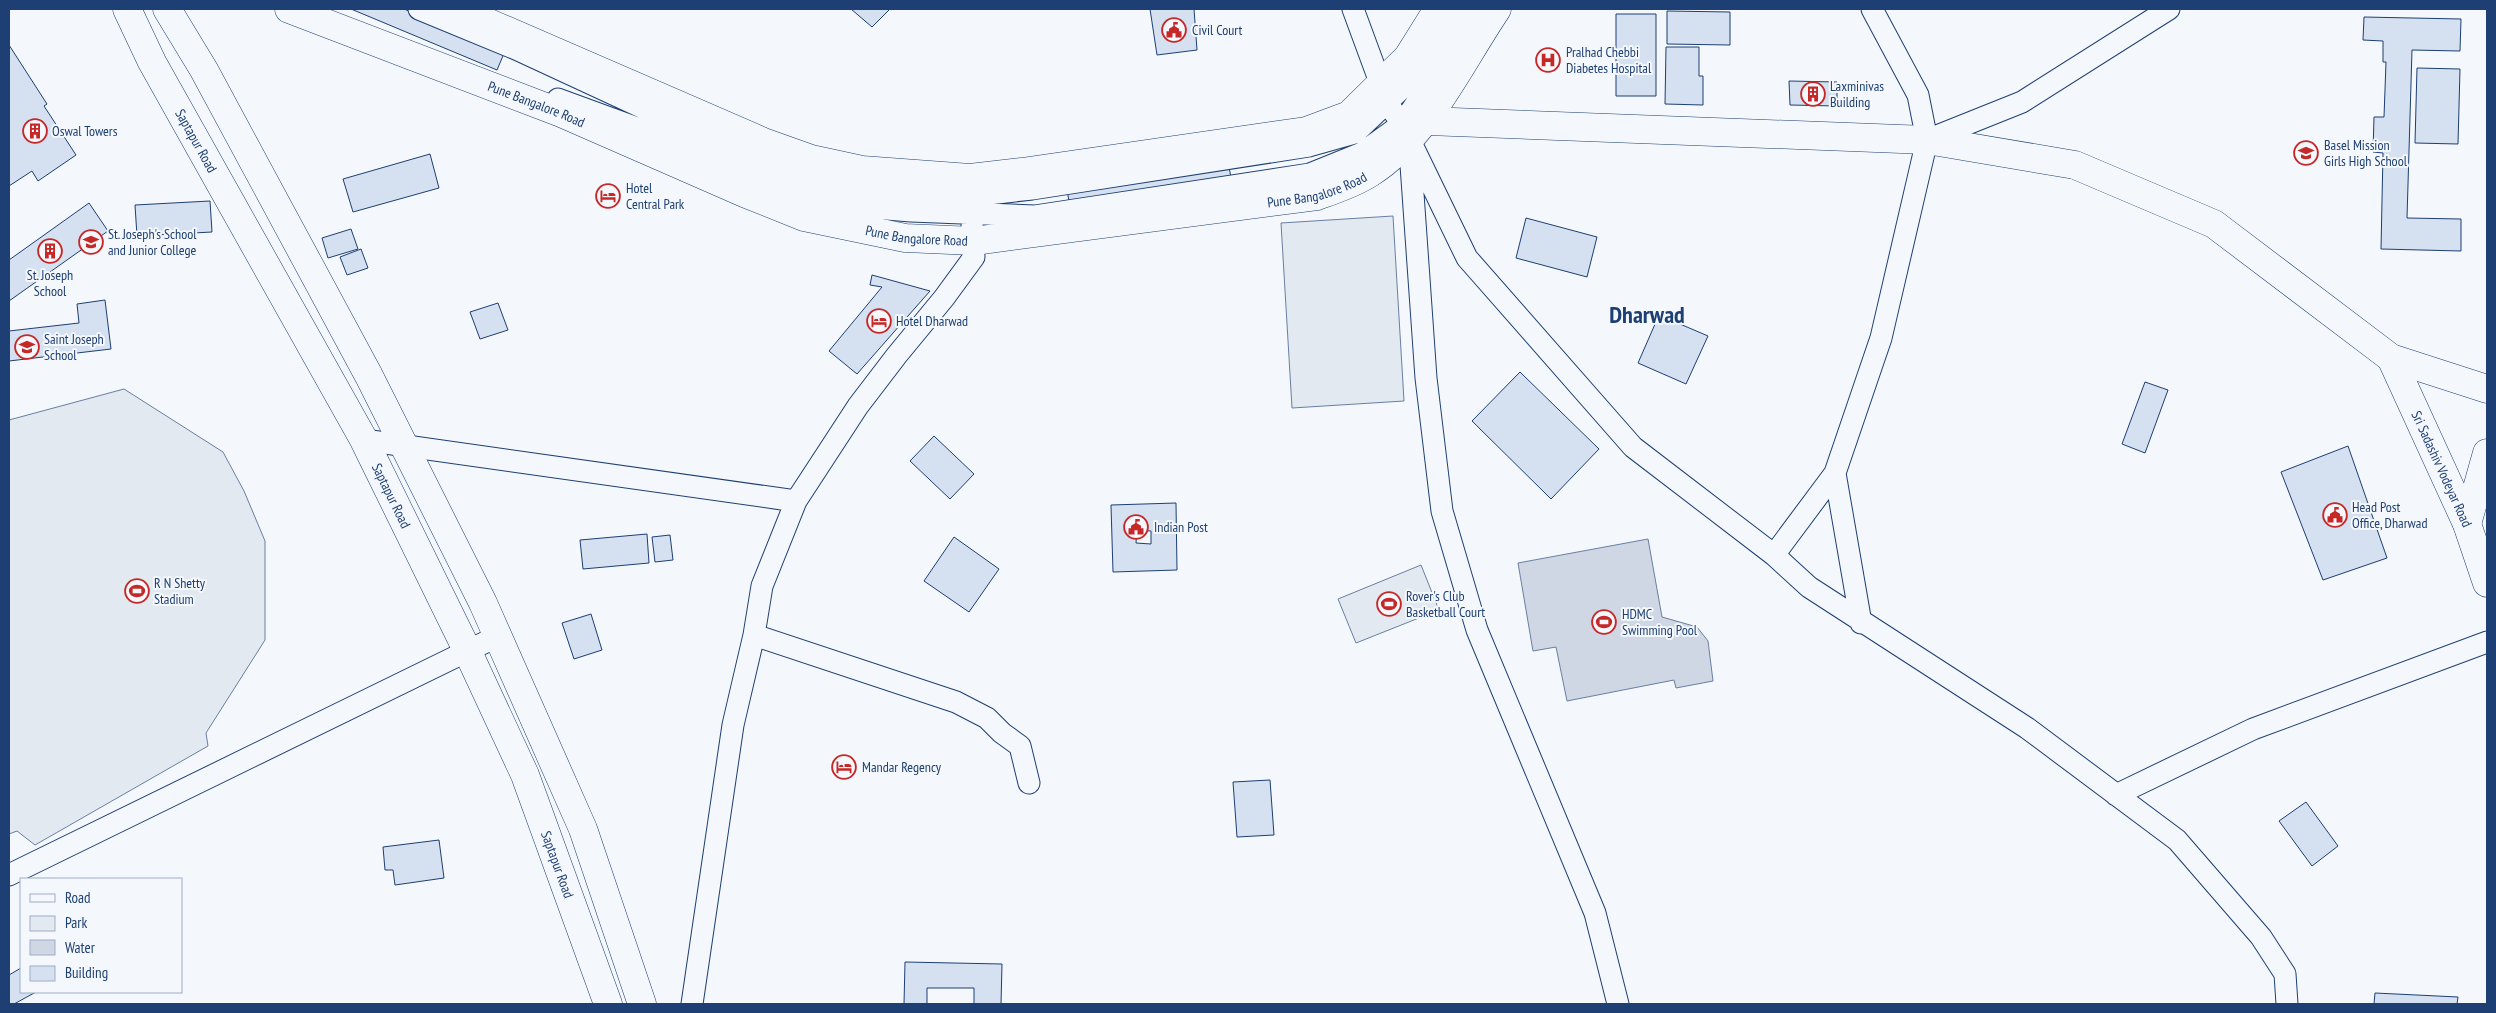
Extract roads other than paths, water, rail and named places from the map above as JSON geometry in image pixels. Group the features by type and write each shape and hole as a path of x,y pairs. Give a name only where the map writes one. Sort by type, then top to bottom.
{"main road":[{"name":"Saptapur Road","path":"127,9 152,62 364,440 467,650 525,775 608,1004"},
{"path":"167,9 213,88 369,376 498,636 583,829 642,1004"},
{"name":"Pune Bangalore Road","path":"289,9 561,113 744,193 804,217 905,238 974,241 1317,196 1369,174 1413,128 1497,9"},
{"path":"457,9 766,143 811,159 971,196 1022,172 1306,131 1349,115 1384,94 1438,9"},
{"path":"1413,128 1927,140 2075,165 2214,224 2391,358 2487,389"},
{"name":"Sri Sadashiv Vodeyar Road","path":"2391,358 2467,524 2487,583"},
{"path":"2467,524 2487,453"}],"street":[{"path":"326,9 498,79 640,128 803,194 850,206 971,196"},
{"path":"419,9 516,49 714,140 805,177 858,188 971,196 1035,216 1310,174 1362,153 1413,128"},
{"path":"1353,9 1384,94 1413,128 1467,258 1633,447 1774,555 1809,587 1861,623 2027,728 2177,840 2261,937 2285,974 2287,1004"},
{"path":"1384,94 1417,74 1460,9"},
{"path":"1481,9 1413,128 1426,378 1442,511 1477,630 1595,912 1618,1004"},
{"path":"1774,555 1835,473 1881,338 1927,140 1918,96 1872,9"},
{"path":"1927,140 2022,102 2169,9"},
{"path":"692,1004 734,725 754,635 762,586 796,502 858,406 944,298 974,257 971,196"},
{"path":"364,440 796,502"},
{"path":"1835,473 1861,623"},
{"path":"754,635 956,702 987,718 1020,746 1029,783"},
{"path":"9,875 498,636"},
{"path":"2116,795 2253,729 2487,642"}],"water":[{"name":"HDMC Swimming Pool","path":"1648,539 1662,617 1697,627 1708,641 1713,681 1676,688 1674,680 1567,701 1556,647 1533,651 1518,563"}],"place":[{"name":"Civil Court","path":"1174,30"},
{"name":"Pralhad Chebbi Diabetes Hospital","path":"1548,60"},
{"name":"Laxminivas Building","path":"1813,94"},
{"name":"Oswal Towers","path":"35,131"},
{"name":"Basel Mission Girls High School","path":"2306,153"},
{"name":"Hotel Central Park","path":"608,196"},
{"name":"St. Joseph's School and Junior College","path":"91,242"},
{"name":"St. Joseph School","path":"50,251"},
{"name":"Hotel Dharwad","path":"879,321"},
{"name":"Saint Joseph School","path":"27,347"},
{"name":"Head Post Office, Dharwad","path":"2335,515"},
{"name":"Indian Post","path":"1136,527"},
{"name":"R N Shetty Stadium","path":"137,591"},
{"name":"Rover's Club Basketball Court","path":"1389,604"},
{"name":"HDMC Swimming Pool","path":"1604,622"},
{"name":"Mandar Regency","path":"844,767"}],"district":[{"name":"Dharwad","path":"1647,315"}]}
